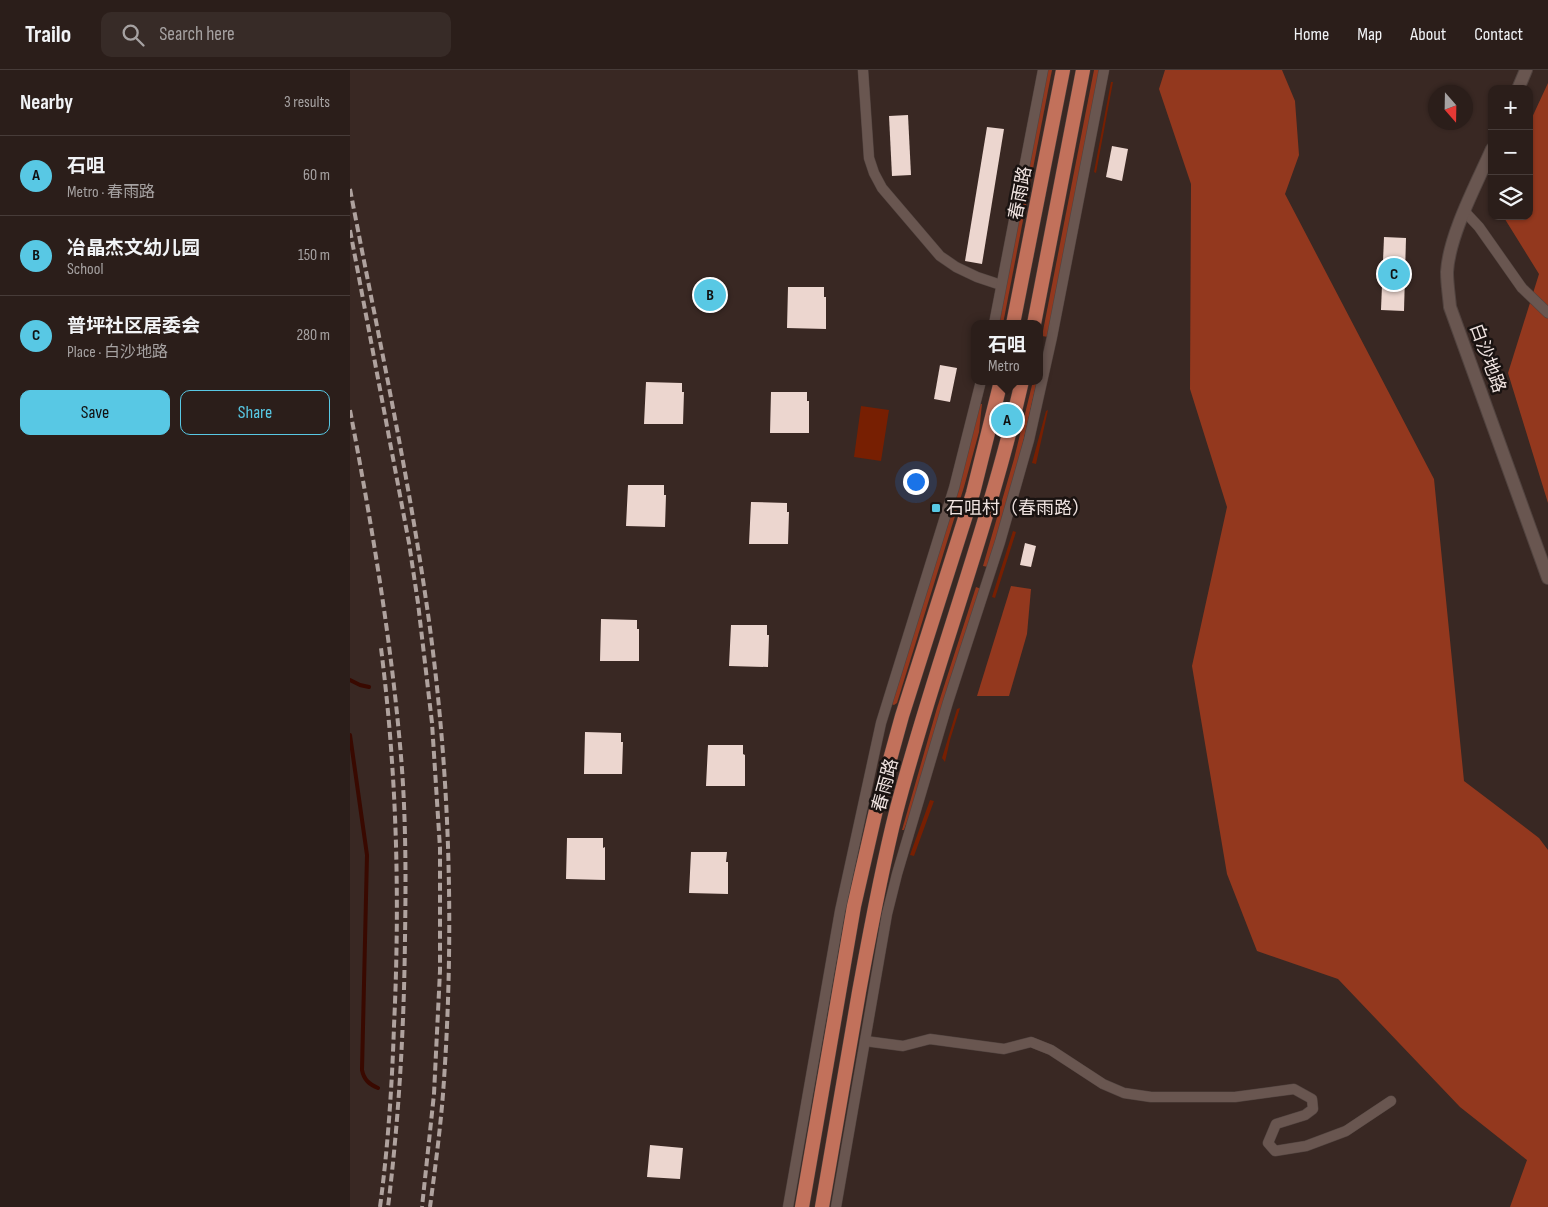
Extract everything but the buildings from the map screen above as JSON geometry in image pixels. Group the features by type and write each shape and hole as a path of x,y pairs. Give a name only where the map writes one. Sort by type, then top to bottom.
{"main road":[{"name":"春雨路","path":"1014,320 1063,70"},
{"path":"1035,320 1083,70"},
{"path":"992,385 992,420"},
{"name":"春雨路","path":"802,1207 854,906 874,820 902,716 973,493 1000,385"},
{"name":"春雨路","path":"822,1207 872,919 896,814 922,720 993,497 1010,436 1021,385"}],"street":[{"path":"863,70 869,158 882,188 940,256 956,267 977,277 1001,285"},
{"path":"995,320 1043,70"},
{"path":"1043,378 1104,70"},
{"path":"1520,85 1526,70"},
{"name":"白沙地路","path":"1488,158 1456,233 1447,271 1450,307 1548,578"},
{"path":"1465,212 1479,227 1522,288 1548,314"},
{"path":"788,1207 840,911 880,723 954,488 980,385"},
{"path":"836,1207 887,914 948,702 1000,542 1033,423 1041,385"},
{"path":"865,1041 903,1046 930,1039 1004,1049 1031,1042 1051,1050 1103,1084 1124,1093 1151,1097 1234,1098 1294,1089 1312,1099 1313,1109 1305,1115 1276,1124 1268,1143 1275,1151 1306,1146 1346,1131 1391,1101"}],"shaded area":[{"path":"1046,70 1052,70 1004,320 998,320"},
{"path":"1094,70 1101,70 1048,337 1043,336"},
{"path":"1165,70 1282,70 1295,101 1299,155 1285,194 1434,479 1464,781 1539,838 1548,850 1548,1207 1510,1207 1527,1160 1460,1107 1338,979 1257,951 1227,874 1192,666 1227,507 1190,389 1191,184 1159,89"},
{"path":"1111,82 1113,82 1096,173 1094,172"},
{"path":"1548,83 1548,503 1508,373 1539,274 1505,220 1533,220 1533,115"},
{"path":"1032,385 1036,385 1019,460 988,567 983,566 1014,459"},
{"path":"980,404 982,404 979,432 964,487 897,703 894,705 891,704"},
{"path":"861,406 889,410 881,461 854,457"},
{"path":"1048,410 1036,464 1032,463 1046,411"},
{"path":"1013,531 1016,532 995,598 992,597"},
{"path":"1011,586 1031,589 1027,634 1009,696 977,696"},
{"path":"976,587 981,589 913,806 904,830 902,830 937,708"},
{"path":"960,708 945,762 942,758 957,709"},
{"path":"930,800 934,801 914,856 910,855"}],"waterway":[{"path":"350,680 369,687"},
{"path":"350,735 367,855 362,1070 367,1081 378,1088"}],"railway":[{"path":"350,189 418,548 434,661 445,785 449,909 447,1032 439,1136 430,1207"},
{"path":"350,230 409,543 432,723 440,848 440,971 434,1094 422,1207"},
{"path":"350,410 385,619 396,703 403,793 405,842 403,1005 398,1107 388,1207"},
{"path":"380,1207 391,1094 397,931 394,790 381,648"}],"place":[{"name":"普坪社区居委会","path":"1394,274"},
{"name":"冶晶杰文幼儿园","path":"710,295"},
{"name":"石咀","path":"1007,420"},
{"name":"石咀村（春雨路）","path":"936,508"}]}
